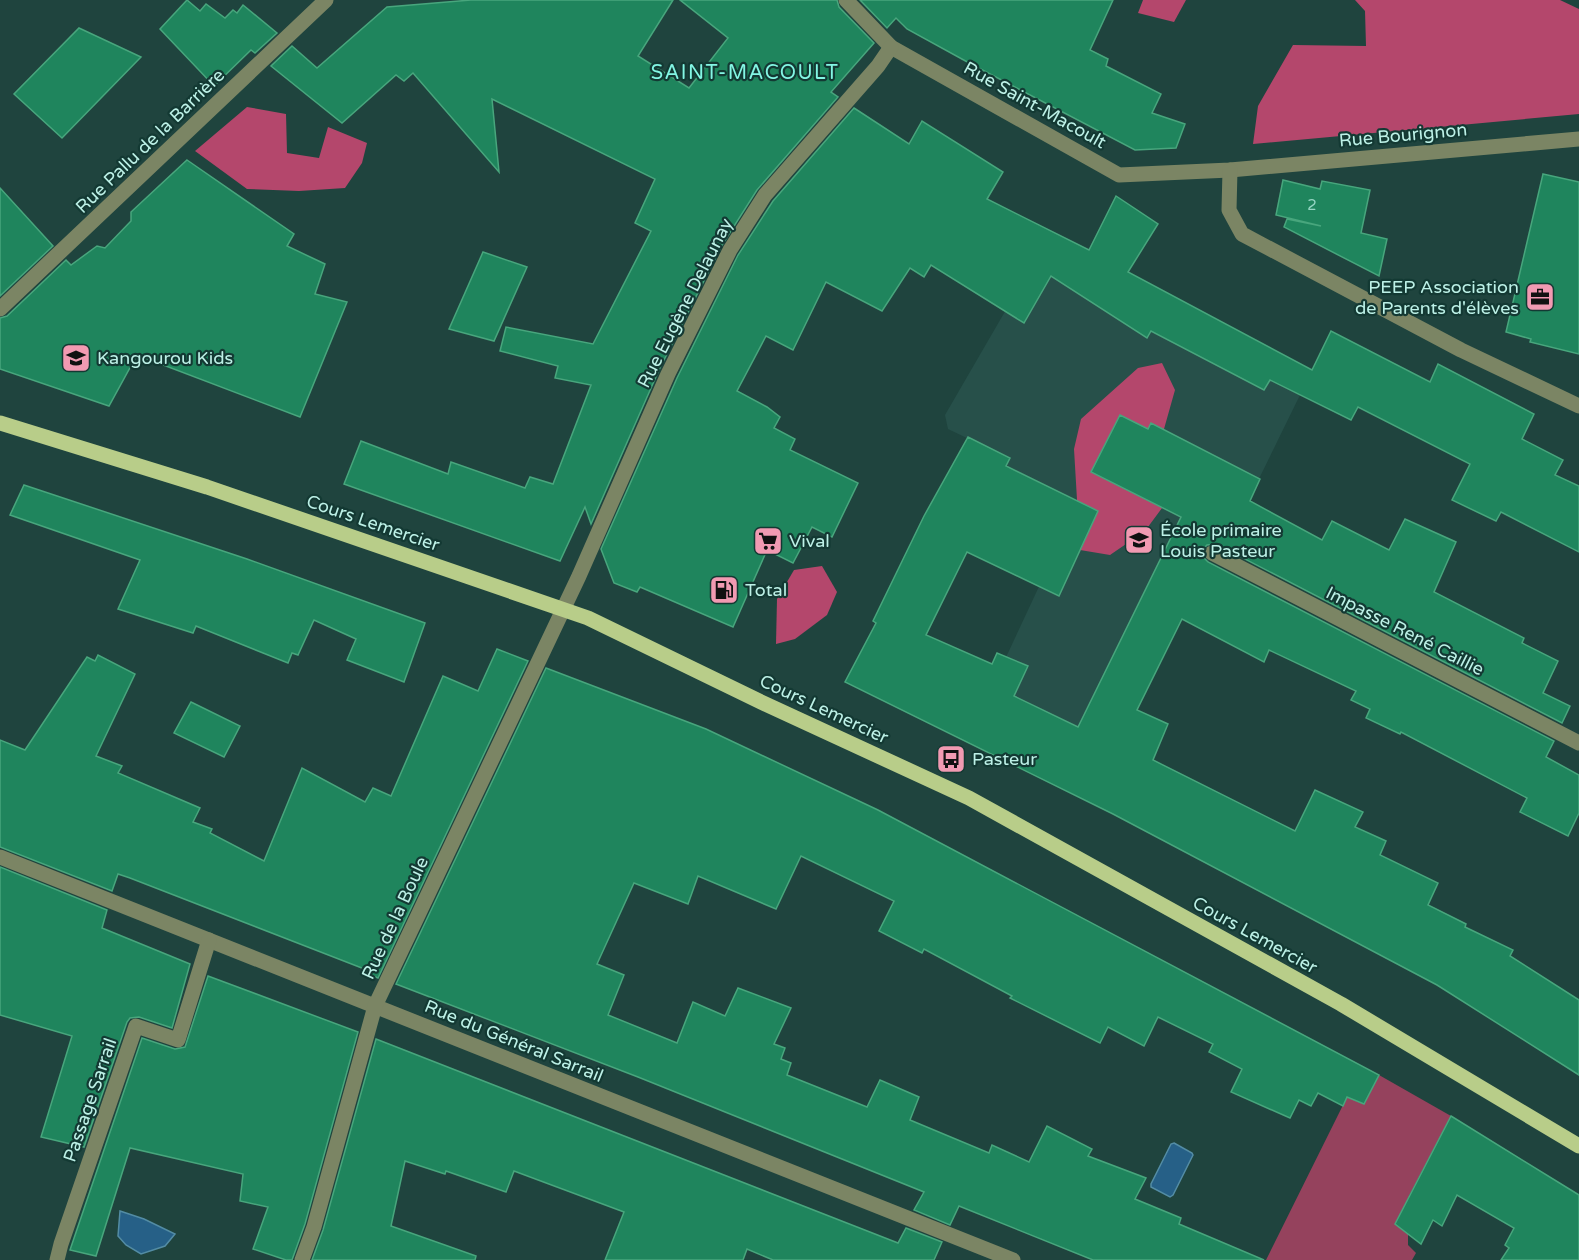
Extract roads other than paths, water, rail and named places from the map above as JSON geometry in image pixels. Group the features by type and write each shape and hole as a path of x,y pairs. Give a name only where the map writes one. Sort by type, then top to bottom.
{"main road":[{"name":"Cours Lemercier","path":"0,423 207,487 563,608 969,798 1341,1004 1579,1146"}],"street":[{"name":"Rue Pallu de la Barrière","path":"0,309 326,0"},
{"name":"Rue Saint-Macoult","path":"846,0 891,47 1119,175 1230,170"},
{"name":"Rue Eugène Delaunay","path":"563,608 668,374 730,250 765,195 878,66 891,47"},
{"name":"Rue Bourignon","path":"1230,170 1579,139"},
{"path":"1230,170 1229,210 1242,234 1461,350 1579,406"},
{"name":"Impasse René Caillie","path":"1212,553 1579,743"},
{"name":"Rue de la Boule","path":"302,1260 314,1227 375,1006 563,608"},
{"name":"Rue du Général Sarrail","path":"0,857 1013,1260"},
{"name":"Passage Sarrail","path":"57,1260 136,1026 178,1040 209,940"}],"water":[{"path":"1174,1143 1193,1155 1170,1197 1151,1187 1151,1184 1171,1144"},
{"path":"120,1211 144,1219 175,1234 165,1246 141,1254 126,1245 118,1236"}],"place":[{"name":"PEEP Association de Parents d'élèves","path":"1540,297"},
{"name":"Kangourou Kids","path":"76,358"},
{"name":"École primaire Louis Pasteur","path":"1139,540"},
{"name":"Vival","path":"768,541"},
{"name":"Total","path":"724,590"},
{"name":"Pasteur","path":"951,759"}],"district":[{"name":"SAINT-MACOULT","path":"745,73"}]}
